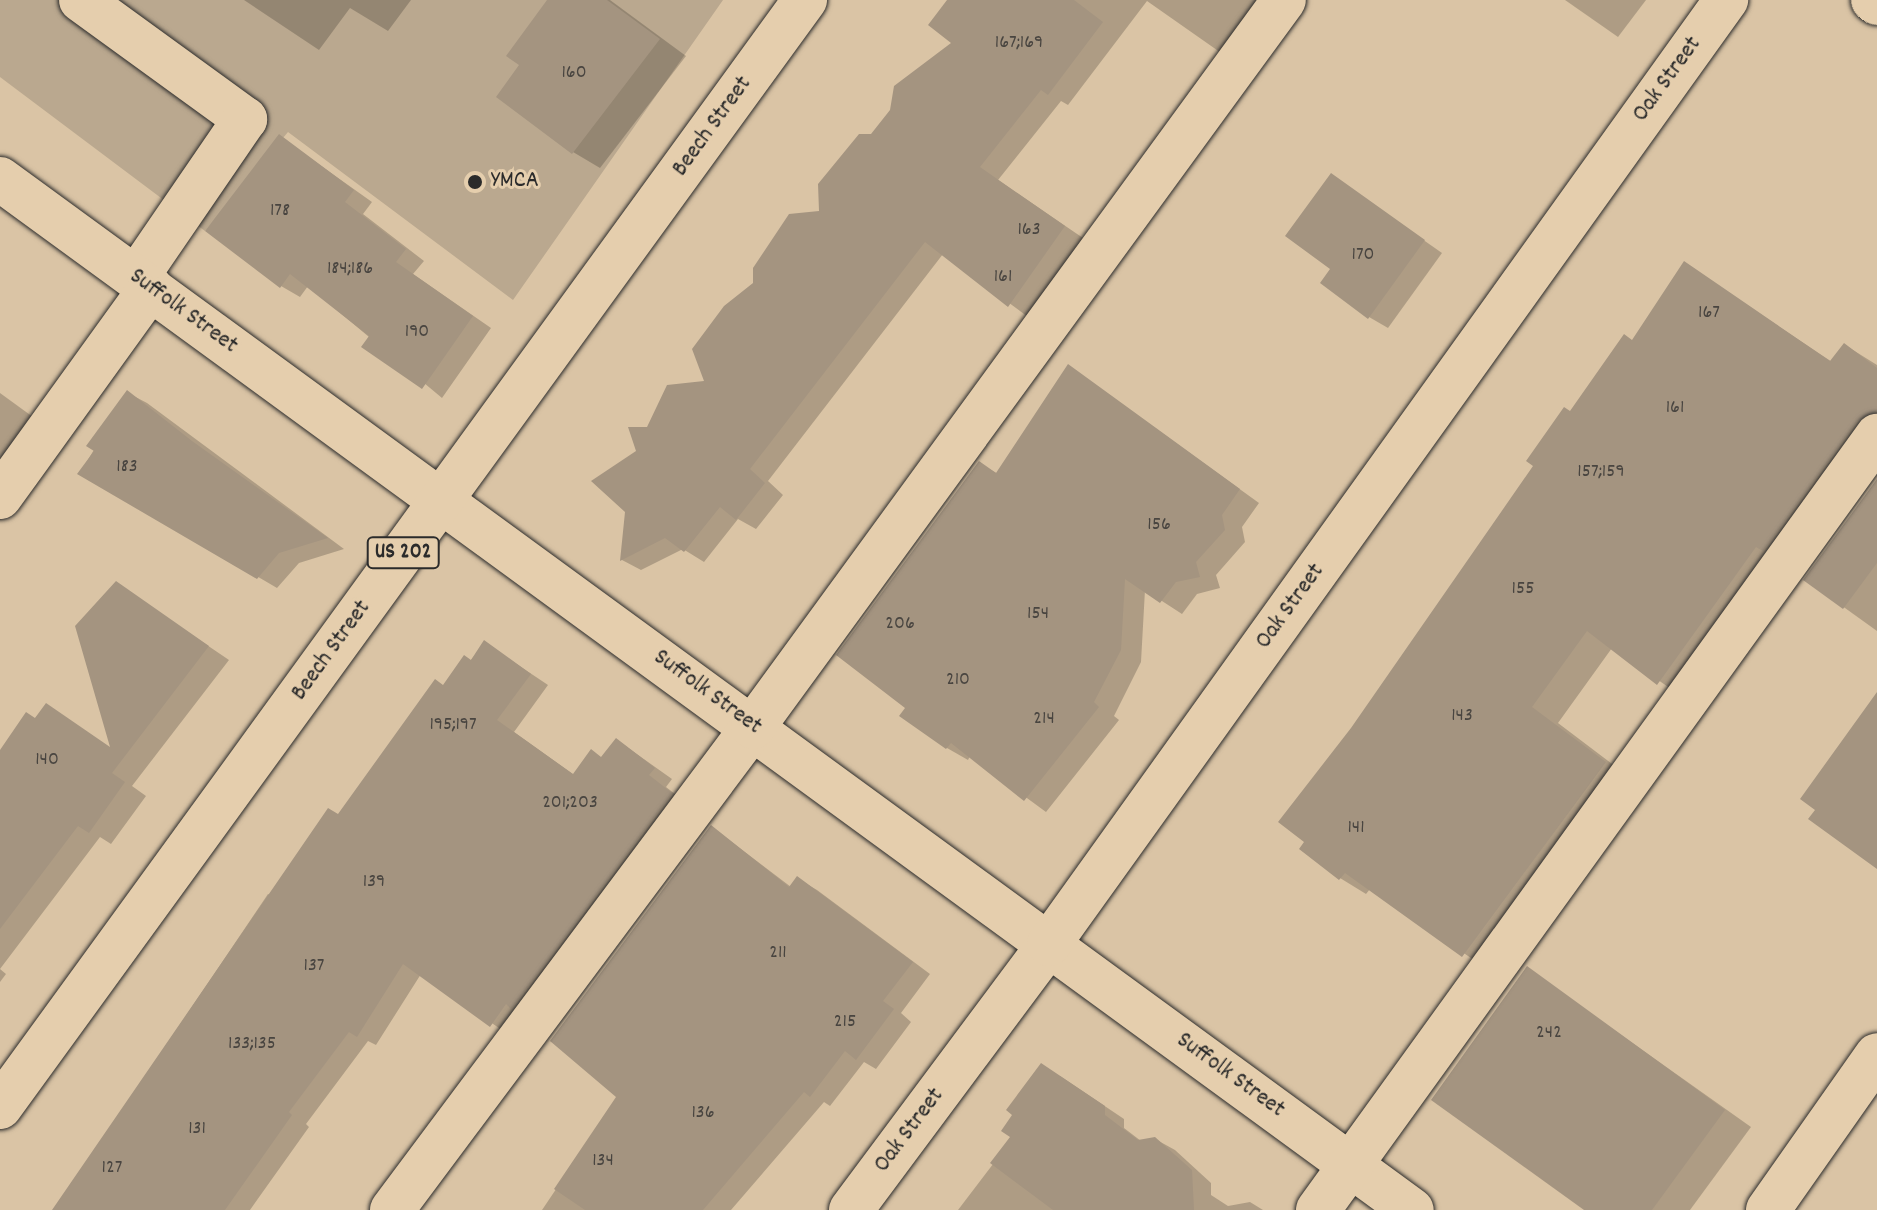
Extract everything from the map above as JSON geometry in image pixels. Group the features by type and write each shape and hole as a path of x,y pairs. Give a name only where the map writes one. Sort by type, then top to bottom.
{"street":[{"path":"0,497 144,283 245,119 81,0"},
{"name":"Beech Street","path":"0,1107 805,0"},
{"path":"392,1210 753,727 1284,0"},
{"name":"Oak Street","path":"851,1210 1049,944 1726,0"},
{"name":"Suffolk Street","path":"0,179 1412,1210"},
{"path":"1318,1210 1877,436"},
{"path":"1768,1210 1877,1055"}],"shaded area":[{"name":"YMCA","path":"0,0 723,0 513,300 288,132 205,231 0,77"}],"building":[{"path":"547,0 607,0 660,39 572,154 496,97 519,65 506,56"},
{"path":"947,0 1074,0 1103,22 1048,95 1041,90 980,167 1065,226 1008,307 925,242 750,469 765,483 736,520 720,507 684,552 665,538 620,561 625,512 591,481 636,451 628,427 647,427 667,385 704,381 692,349 724,306 753,283 753,268 789,214 819,211 818,184 859,134 871,134 890,110 894,86 951,43 928,25"},
{"path":"279,134 354,190 345,202 406,249 396,262 473,316 422,389 361,347 369,336 290,274 280,288 205,231"},
{"path":"1331,173 1425,240 1368,319 1320,283 1330,269 1285,236"},
{"path":"1684,261 1830,361 1844,343 1877,368 1877,411 1857,421 1763,551 1756,547 1657,685 1587,631 1532,707 1606,762 1462,957 1345,873 1339,880 1299,849 1304,842 1278,822 1351,728 1533,466 1526,461 1564,407 1570,411 1624,334 1632,340"},
{"path":"1068,364 1240,489 1222,515 1225,530 1196,562 1200,577 1176,582 1160,603 1125,579 1121,650 1094,702 1099,707 1024,801 951,743 946,749 899,716 905,708 836,655 979,461 996,473"},
{"path":"127,390 192,441 328,538 279,553 257,579 77,474 94,451 86,446"},
{"path":"1877,479 1877,563 1843,609 1803,580"},
{"path":"116,581 209,646 112,773 125,782 89,833 78,826 0,929 0,750 26,712 35,718 46,703 110,747 75,626"},
{"path":"484,640 531,674 497,720 573,774 591,749 601,757 616,738 655,768 649,775 672,793 511,1009 506,1004 490,1027 403,964 357,1037 349,1032 289,1112 292,1115 225,1210 52,1210 328,808 338,814 435,679 443,685 464,655 471,660"},
{"path":"1877,692 1877,869 1808,819 1815,810 1800,799"},
{"path":"711,825 789,887 797,876 913,962 883,1001 894,1009 856,1060 845,1051 810,1097 804,1092 703,1210 585,1210 554,1189 616,1097 550,1041"},
{"path":"1527,966 1725,1110 1652,1210 1584,1210 1431,1100"},
{"path":"1041,1063 1105,1106 1105,1115 1138,1140 1155,1137 1192,1170 1194,1210 1053,1210 990,1163 1010,1137 1001,1131 1012,1115 1006,1110"}],"place":[{"name":"YMCA","path":"475,182"}]}
